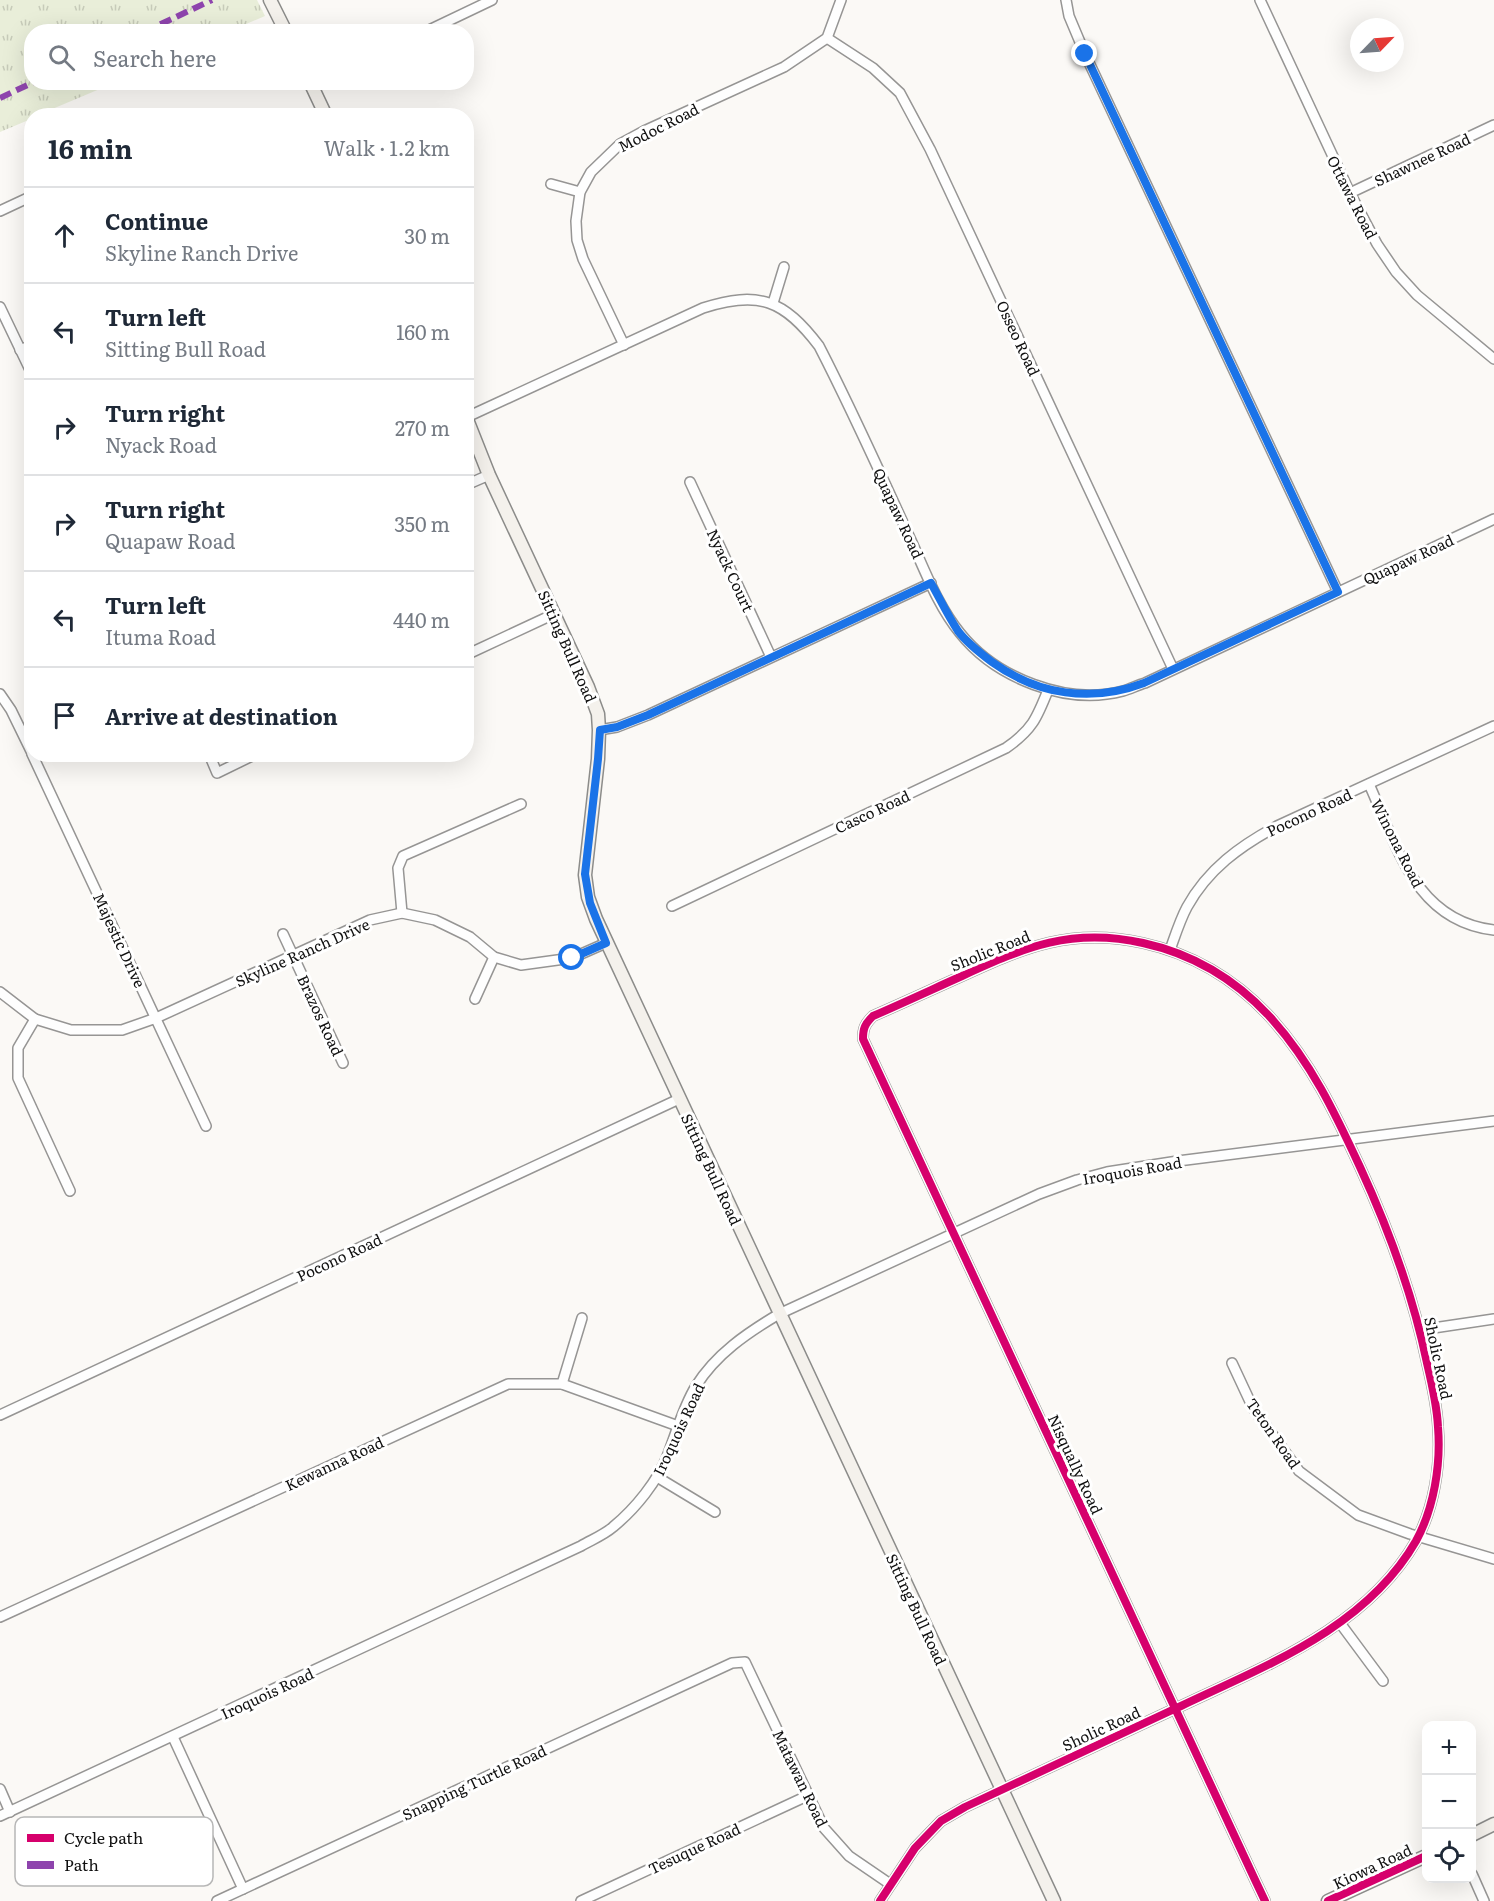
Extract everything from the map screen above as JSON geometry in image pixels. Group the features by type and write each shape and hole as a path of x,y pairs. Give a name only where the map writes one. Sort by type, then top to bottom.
{"street":[{"path":"270,0 281,24"},
{"path":"442,24 492,0"},
{"path":"827,38 841,0"},
{"path":"1066,0 1069,16 1085,54 1338,592"},
{"name":"Ottawa Road","path":"1260,0 1350,193 1377,244 1396,272 1417,295 1491,356"},
{"name":"Modoc Road","path":"624,345 583,259 577,240 576,221 580,192 591,171 620,144 784,67 827,38"},
{"name":"Osseo Road","path":"827,38 873,68 900,93 930,149 1173,669"},
{"path":"314,90 322,108"},
{"name":"Shawnee Road","path":"1350,193 1494,125"},
{"path":"551,184 580,192"},
{"path":"0,211 24,200"},
{"path":"474,413 703,308 722,302 751,299 773,303 784,267"},
{"name":"Quapaw Road","path":"773,303 792,315 819,346 931,583 959,632 978,652 1023,681 1048,690 1099,694 1123,691 1494,519"},
{"path":"0,307 24,358"},
{"path":"1491,356 1494,345"},
{"path":"20,350 24,348"},
{"name":"Sitting Bull Road","path":"474,437 489,475 588,687 598,714 600,730 598,759 585,874 590,903 606,943 1054,1901"},
{"path":"474,482 489,475"},
{"name":"Nyack Court","path":"690,482 771,657"},
{"path":"600,730 617,727 648,715 931,583"},
{"path":"474,651 554,614"},
{"name":"Casco Road","path":"672,906 1006,748 1024,735 1038,716 1048,690"},
{"name":"Majestic Drive","path":"0,694 11,710 24,737"},
{"name":"Pocono Road","path":"1170,950 1187,907 1205,880 1223,861 1251,841 1277,826 1494,726"},
{"name":"Majestic Drive","path":"36,762 206,1126"},
{"path":"212,762 217,773 240,762"},
{"name":"Winona Road","path":"1369,784 1406,865 1421,891 1446,914 1463,923 1494,930"},
{"path":"402,913 398,868 403,856 521,804"},
{"name":"Skyline Ranch Drive","path":"0,992 35,1019 71,1030 122,1030 156,1018 370,920 402,913 435,920 470,938 494,957 521,964 572,958 606,943"},
{"name":"Brazos Road","path":"283,934 344,1063"},
{"name":"Sholic Road","path":"863,1040 866,1023 873,1016 1014,952 1063,939 1090,937 1123,939 1170,950 1199,962 1225,978 1268,1015 1289,1040 1313,1073 1347,1139 1395,1248 1420,1330 1438,1426 1439,1455 1429,1510 1418,1536 1392,1575 1340,1623 1293,1652 1002,1789 941,1821 915,1848 880,1901"},
{"path":"475,999 494,957"},
{"path":"35,1019 18,1048 18,1078 70,1191"},
{"name":"Nisqually Road","path":"863,1040 1265,1901"},
{"name":"Pocono Road","path":"0,1415 679,1099"},
{"name":"Iroquois Road","path":"0,1816 581,1546 612,1527 639,1500 657,1477 668,1456 695,1386 712,1363 741,1339 779,1314 1039,1194 1087,1177 1178,1161 1494,1121"},
{"path":"562,1384 582,1318"},
{"path":"1420,1330 1494,1319"},
{"name":"Teton Road","path":"1232,1363 1253,1408 1299,1471 1358,1515 1494,1559"},
{"name":"Kewanna Road","path":"0,1617 508,1383 562,1384 678,1426"},
{"path":"657,1477 715,1512"},
{"path":"1340,1623 1383,1681"},
{"name":"Matawan Road","path":"732,1663 745,1662 824,1828 849,1856 890,1884"},
{"name":"Snapping Turtle Road","path":"217,1901 732,1663"},
{"path":"173,1737 210,1817"},
{"path":"0,1789 10,1812"},
{"name":"Tesuque Road","path":"581,1901 807,1796"},
{"path":"213,1824 243,1889"},
{"path":"1476,1833 1494,1824"},
{"name":"Kiowa Road","path":"1328,1901 1422,1858"},
{"path":"1476,1883 1484,1901"}],"green space":[{"path":"0,0 257,0 265,16 246,24 24,24 24,90 97,90 55,108 24,108 24,122 0,132"}],"marked path":[{"path":"161,24 212,0"},
{"path":"0,98 24,87"}],"cycle path":[{"path":"880,1901 915,1848 941,1821 965,1807 1168,1712 1181,1706 1247,1675 1280,1659 1342,1621 1370,1598 1395,1571 1416,1541 1432,1500 1439,1441 1435,1403 1415,1313 1399,1263 1371,1191 1341,1127 1310,1070 1270,1017 1243,991 1212,970 1196,961 1161,948 1143,943 1094,937 1050,943 1007,956 873,1016 865,1026 863,1039 1256,1882 1265,1901"},
{"path":"1328,1901 1422,1858"}],"route":[{"path":"572,958 606,943 588,897 585,874 600,730 617,727 648,715 931,583 959,632 978,652 999,667 1023,681 1048,690 1099,694 1123,691 1144,683 1338,592 1085,54"}]}
